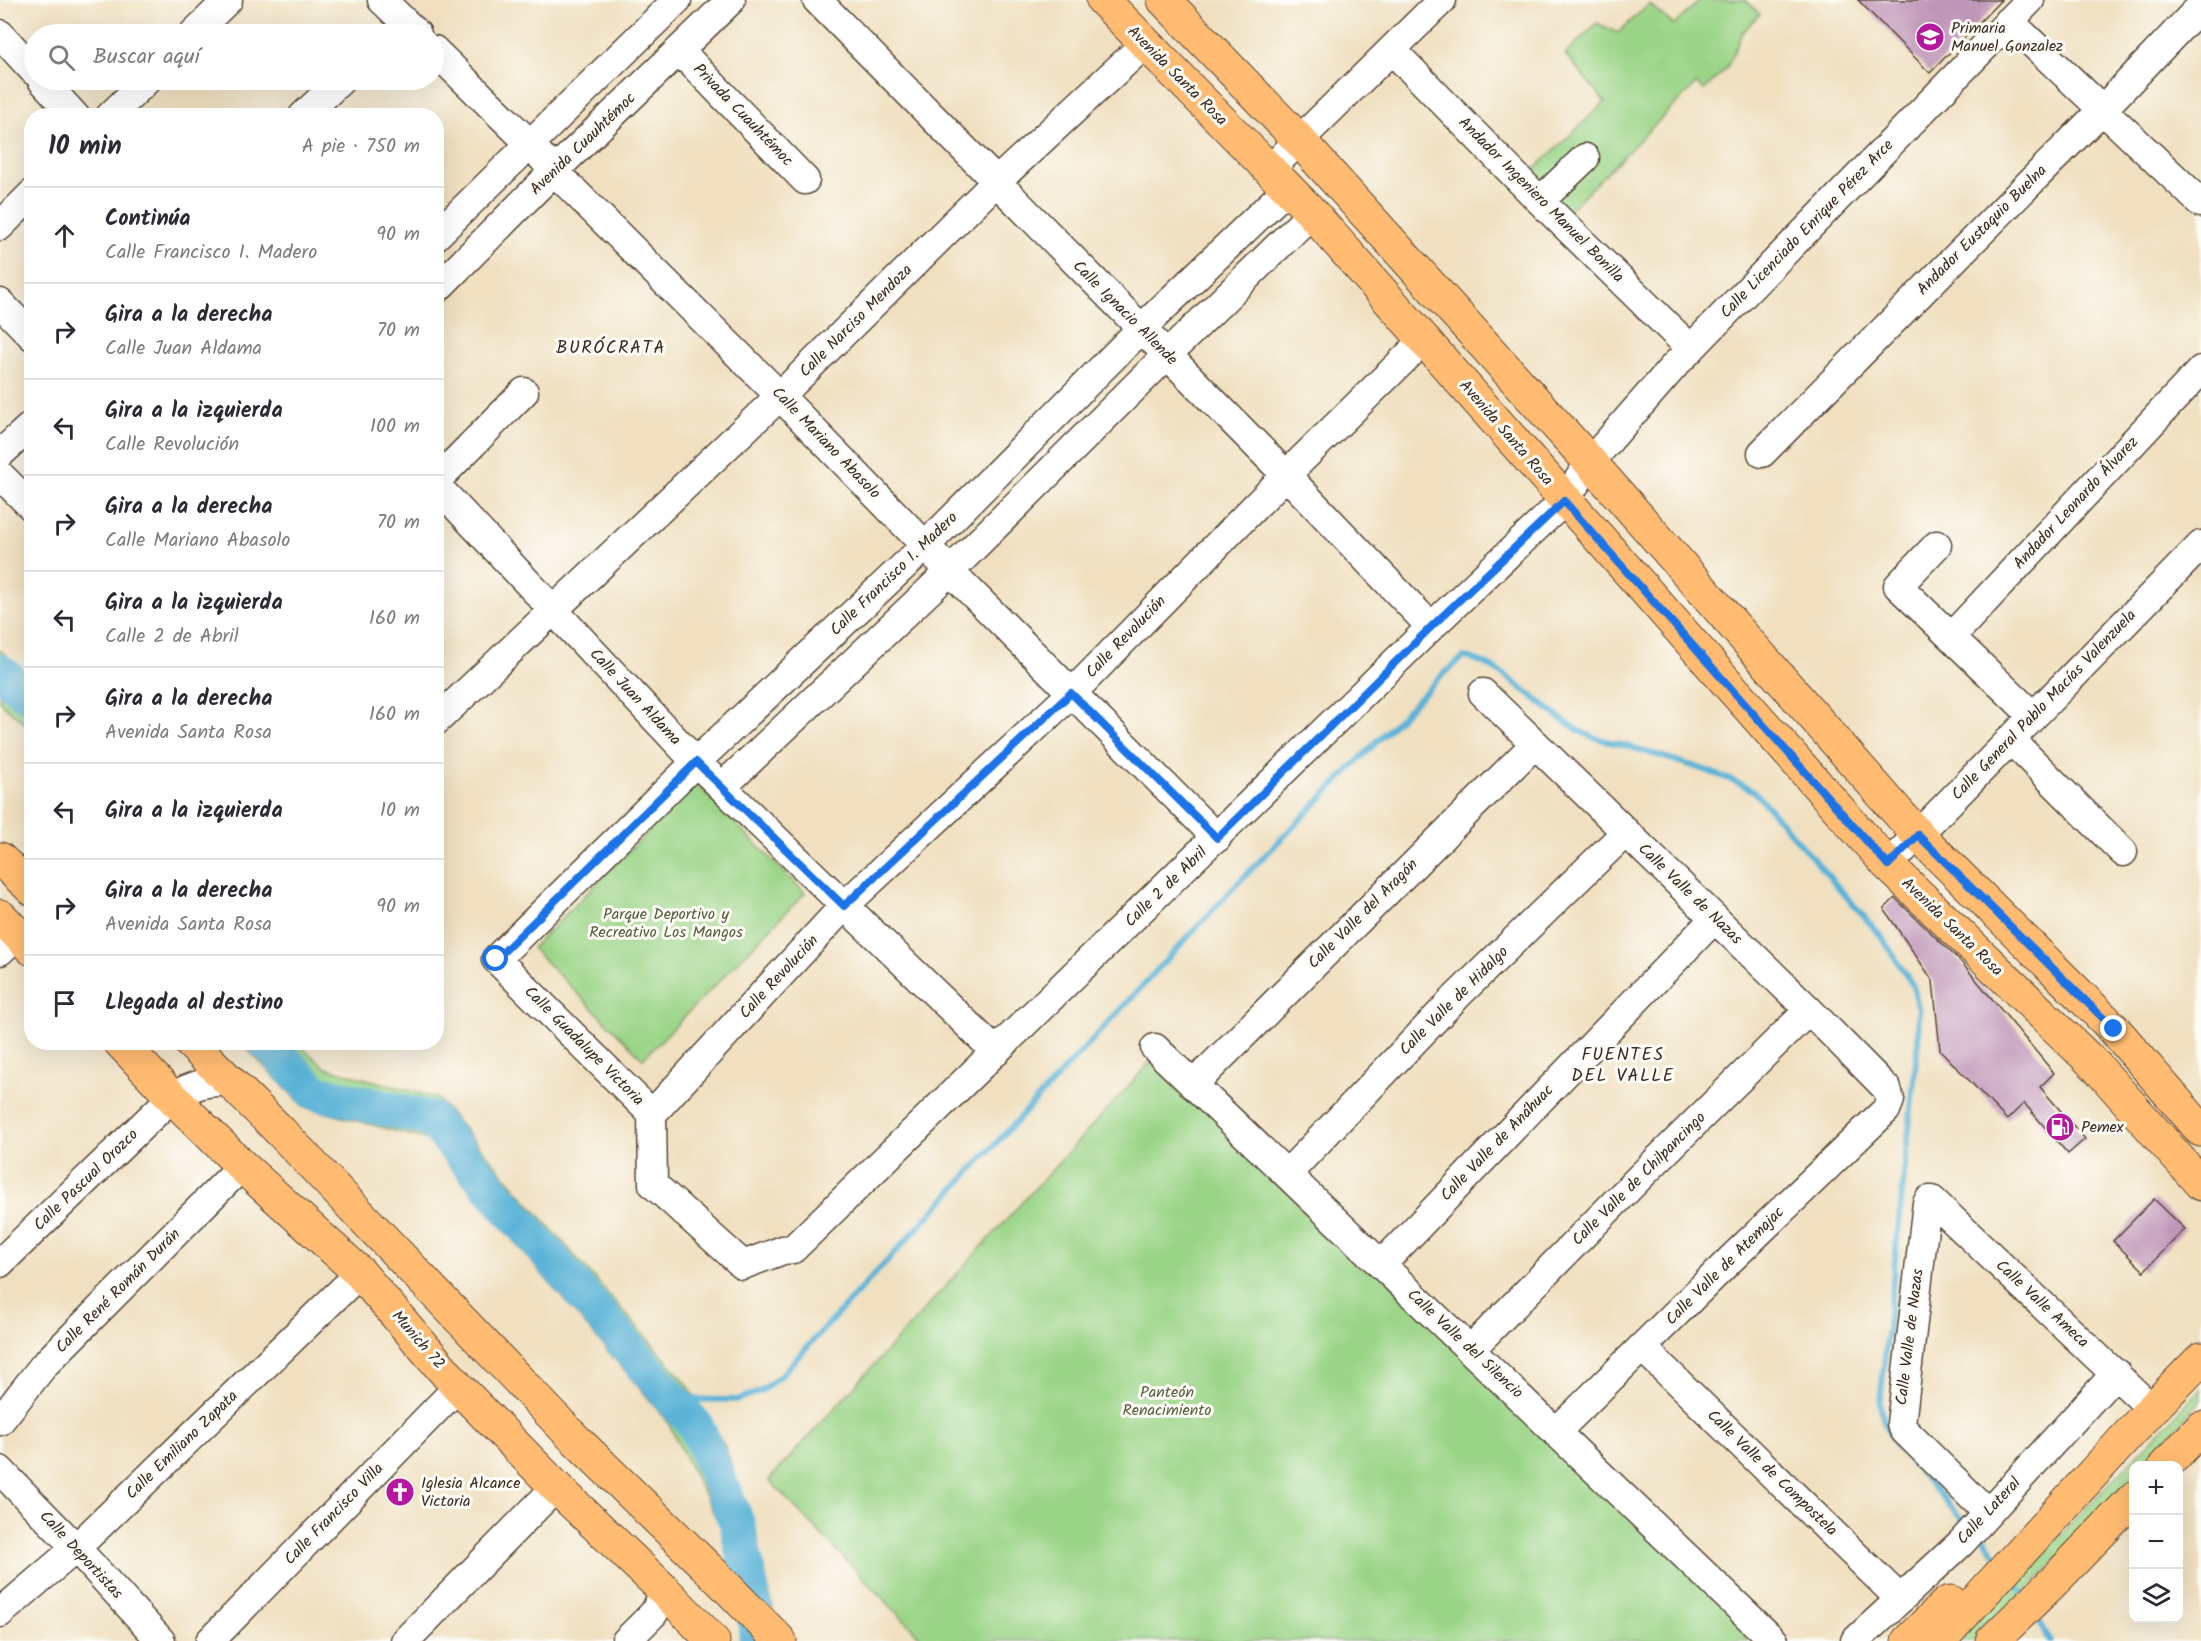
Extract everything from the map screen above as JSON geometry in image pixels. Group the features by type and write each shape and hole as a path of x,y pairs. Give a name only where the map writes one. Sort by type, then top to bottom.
{"main road":[{"name":"Avenida Santa Rosa","path":"1103,0 1312,213 1564,501 1888,865 2098,1068 2201,1184"},
{"path":"1164,0 1300,141 1590,462 1918,835 2114,1029 2201,1130"},
{"path":"0,859 24,882"},
{"name":"Munich 72","path":"128,1050 242,1166 360,1273 458,1387 709,1637"},
{"path":"198,1050 280,1131 572,1436 780,1641"},
{"path":"1939,1641 2152,1409 2201,1359"},
{"path":"2170,1461 2201,1428"},
{"path":"2002,1633 2129,1502"},
{"path":"1908,1641 1947,1603 1988,1589"}],"street":[{"path":"203,24 228,0"},
{"path":"382,0 399,24"},
{"path":"444,228 677,0"},
{"name":"Avenida Cuauhtémoc","path":"444,282 554,171 731,0"},
{"name":"Calle Ignacio Allende","path":"817,0 995,183 1286,475 1431,627"},
{"name":"Calle Francisco I. Madero","path":"496,959 696,762 925,546 1142,328 1279,178 1300,141 1442,0"},
{"name":"Calle Licenciado Enrique Pérez Arce","path":"1564,501 1590,462 1691,349 2030,0"},
{"name":"Andador Eustaquio Buelna","path":"1762,453 2103,109 2201,6"},
{"path":"2009,21 2201,203"},
{"name":"Calle Narciso Mendoza","path":"444,713 780,396 995,183 1145,44"},
{"path":"5,48 24,63"},
{"name":"Andador Ingeniero Manuel Bonilla","path":"1392,50 1540,201 1691,349"},
{"name":"Privada Cuauhtémoc","path":"680,51 805,180"},
{"name":"Calle Mariano Abasolo","path":"444,61 529,143 554,171 780,396 950,572 1217,838"},
{"path":"51,90 68,108"},
{"path":"118,108 137,90"},
{"path":"311,108 330,90"},
{"path":"1540,201 1585,158"},
{"path":"0,226 24,202"},
{"path":"722,787 950,572 1167,354 1312,213"},
{"path":"0,303 24,328"},
{"name":"Calle Revolución","path":"652,1114 844,906 1071,693 1286,475 1424,340"},
{"name":"Andador Leonardo Álvarez","path":"1951,637 2201,370"},
{"path":"444,475 524,392"},
{"path":"0,454 24,432"},
{"path":"0,475 24,499"},
{"name":"Calle Juan Aldama","path":"444,492 696,762 996,1052"},
{"name":"Calle 2 de Abril","path":"793,1249 1431,627 1564,501"},
{"path":"1937,545 1898,586 2033,716"},
{"name":"Calle General Pablo Macías Valenzuela","path":"1888,865 2201,545"},
{"name":"Calle Valle de Nazas","path":"1483,693 1809,1010 1887,1089 1890,1100"},
{"path":"2010,739 2123,852"},
{"name":"Calle Valle del Aragón","path":"1193,1085 1535,744"},
{"name":"Calle Valle de Hidalgo","path":"1287,1174 1457,996 1626,832"},
{"name":"Calle Valle de Anáhuac","path":"1381,1265 1714,919"},
{"name":"Calle Guadalupe Victoria","path":"496,959 652,1114 653,1184 743,1265 783,1250 793,1249"},
{"name":"Calle Valle de Chilpancingo","path":"1470,1350 1809,1010"},
{"name":"Calle Valle del Silencio","path":"1155,1048 1774,1641"},
{"name":"Calle Pascual Orozco","path":"6,1247 172,1097 204,1082 231,1082"},
{"name":"Calle Valle de Atemajac","path":"1557,1431 1886,1110 1890,1100"},
{"name":"Calle René Román Durán","path":"0,1421 44,1365 242,1166"},
{"name":"Calle Valle de Nazas","path":"1932,1200 1927,1203 1900,1424 1976,1528"},
{"name":"Calle Valle Ameca","path":"1932,1200 2152,1409"},
{"name":"Calle Emiliano Zapata","path":"0,1613 76,1548 360,1273"},
{"name":"Calle Valle de Compostela","path":"1643,1348 1900,1599"},
{"name":"Calle Lateral","path":"1855,1641 1976,1528 2116,1373"},
{"name":"Calle Francisco Villa","path":"210,1641 458,1387"},
{"name":"Calle Deportistas","path":"0,1470 76,1548 161,1641"},
{"path":"405,1641 556,1487"},
{"path":"626,1641 654,1613 665,1592"}],"green space":[{"path":"1700,0 1745,0 1760,14 1742,33 1727,68 1704,90 1696,84 1562,217 1524,179 1605,102 1565,54 1597,23 1618,33 1649,4 1674,25"},
{"path":"0,650 24,672 24,723 0,702"},
{"name":"Parque Deportivo y Recreativo Los Mangos","path":"696,784 805,893 643,1059 532,948"},
{"path":"248,1050 305,1050 326,1068 437,1098 687,1384 725,1446 756,1534 776,1621 772,1641 744,1641 737,1617 724,1534 666,1419 426,1139 304,1107"},
{"name":"Panteón Renacimiento","path":"1155,1057 1763,1641 924,1641 769,1480"},
{"path":"2201,1389 2201,1400 2148,1461 2131,1461"},
{"path":"2129,1463 2129,1481 2046,1571 1978,1641 1957,1641"}],"building":[{"name":"Primaria Manuel Gonzalez","path":"1858,0 2001,0 1930,73"},
{"path":"1895,898 1962,963 2054,1073 2040,1087 2085,1139 2068,1154 2024,1103 2007,1120 1940,1050 1933,981 1884,909"},
{"path":"2154,1199 2185,1229 2144,1271 2113,1241"}],"waterway":[{"path":"674,1399 737,1400 761,1391 781,1375 1236,885 1444,673 1464,657 1494,668 1559,717 1590,736 1693,766 1754,791 1881,936 1913,986 1919,1011 1918,1042 1880,1403 1884,1422 1894,1443 1967,1525"},
{"path":"0,672 24,692"},
{"path":"274,1050 314,1092 431,1119 696,1426 737,1523 754,1604 757,1641"},
{"path":"1979,1535 1985,1539 1999,1560"},
{"path":"2012,1578 2025,1596"},
{"path":"2035,1613 2050,1641"}],"place":[{"name":"Primaria Manuel Gonzalez","path":"1930,37"},
{"name":"Pemex","path":"2060,1127"},
{"name":"Iglesia Alcance Victoria","path":"400,1492"}],"district":[{"name":"BURÓCRATA","path":"611,348"},
{"name":"FUENTES DEL VALLE","path":"1623,1065"}],"route":[{"path":"496,959 696,762 844,906 1071,693 1217,838 1431,627 1564,501 1888,865 1918,835 2114,1029"}]}
